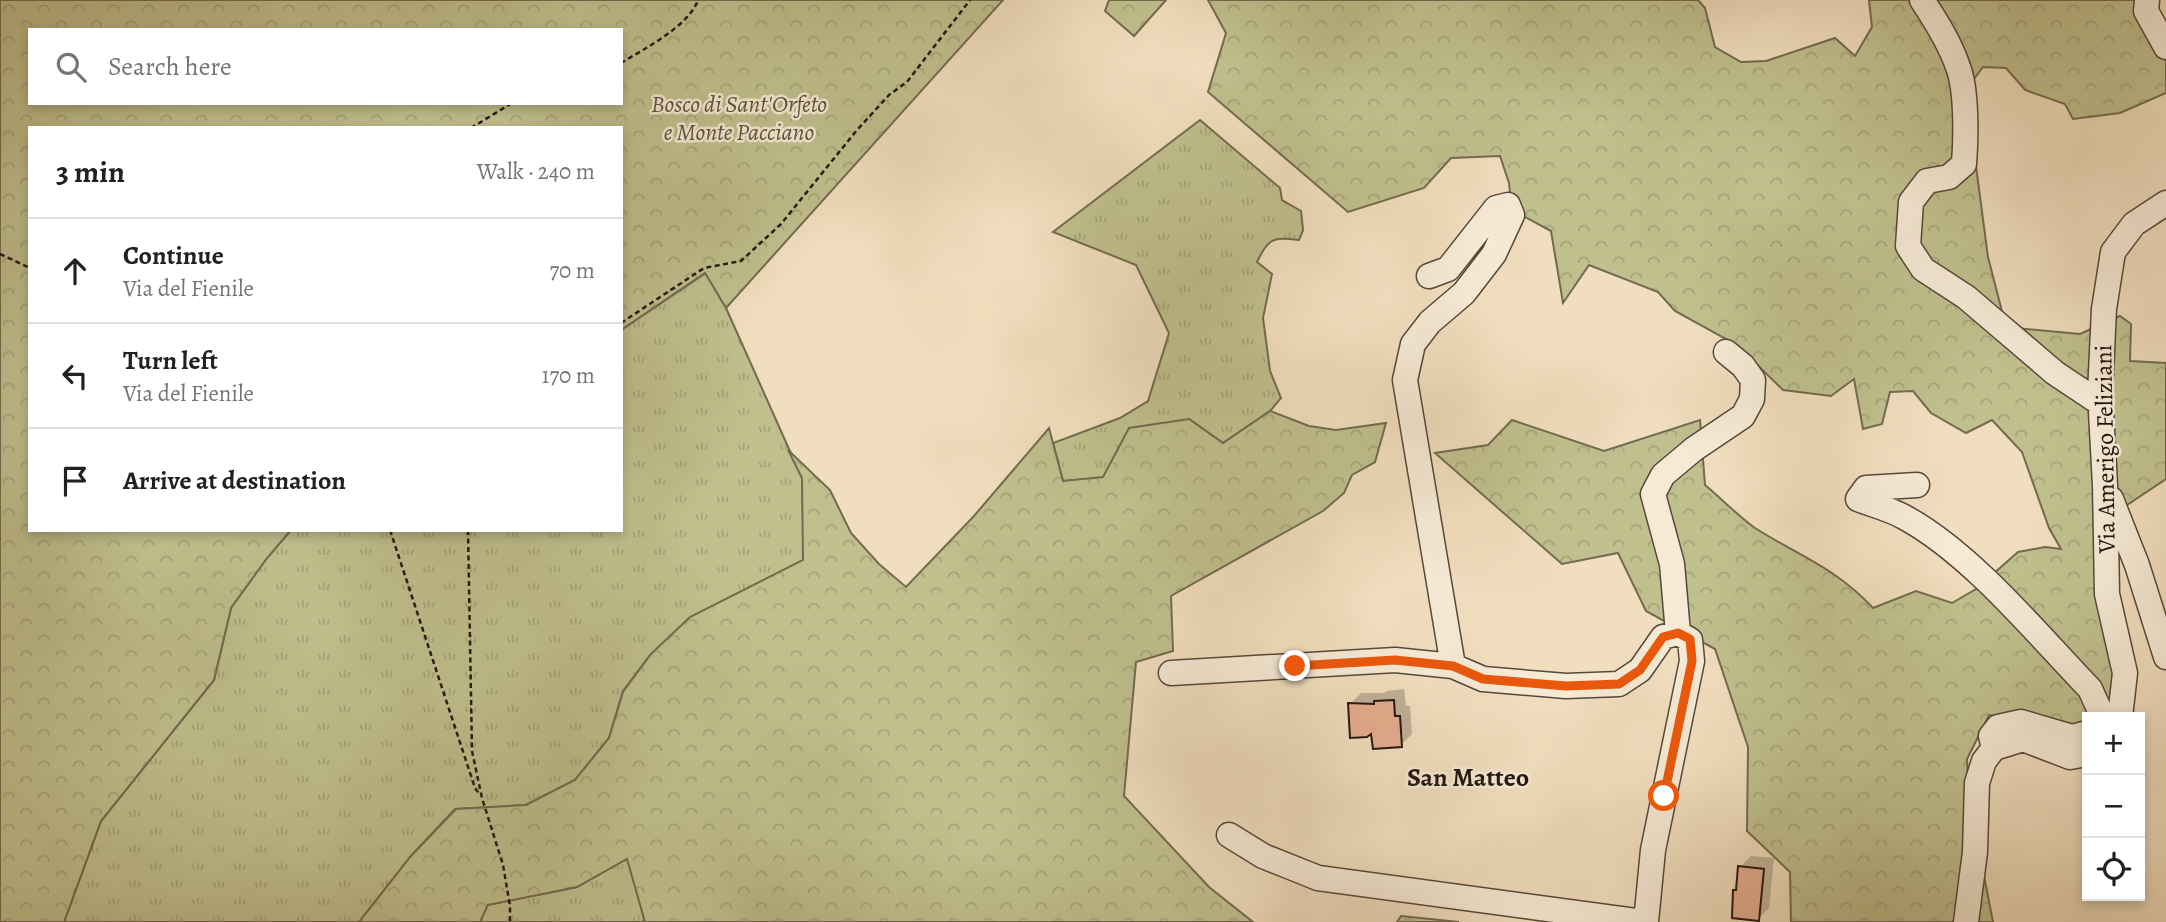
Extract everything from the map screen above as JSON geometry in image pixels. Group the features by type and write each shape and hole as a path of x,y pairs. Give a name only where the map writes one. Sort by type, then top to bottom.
{"street":[{"path":"1922,0 1941,28 1960,69 1966,133 1964,164 1949,177 1927,181 1911,202 1908,246 1923,269 1966,297 2054,373 2100,403"},
{"path":"2147,0 2146,11 2166,47"},
{"name":"Via Amerigo Feliziani","path":"2121,712 2126,673 2107,594 2100,403 2104,309 2113,252 2134,224 2166,203"},
{"path":"1429,276 1448,269 1496,208 1508,205 1511,215 1494,254 1464,293 1430,322 1413,344 1405,380 1453,666"},
{"path":"1678,633 1672,564 1653,494 1663,475 1694,449 1743,416 1752,399 1753,380 1743,366 1726,352"},
{"path":"1917,485 1866,488 1858,499 1903,517 1941,542 1981,576 2090,689 2100,712"},
{"path":"2105,485 2137,565 2166,657"},
{"path":"1171,673 1395,660 1453,666 1483,679 1566,686 1619,684 1640,670 1663,637 1678,633 1690,639 1692,661 1653,850 1644,922 1318,878 1263,856 1229,835"},
{"path":"1994,748 1991,736 1998,727 2021,722 2073,737 2082,734"},
{"path":"1966,922 1975,852 1977,783 1984,761 1994,748 2023,739 2070,757 2082,755"}],"path":[{"path":"623,62 658,42 695,9 698,0"},
{"path":"623,322 704,268 741,261 780,224 889,95 907,82 970,0"},
{"path":"474,126 509,105"},
{"path":"0,254 28,267"},
{"path":"391,532 475,788 482,798"},
{"path":"468,532 472,751 482,798 503,865 510,922"}],"green space":[{"name":"Bosco di Sant'Orfeto e Monte Pacciano","path":"0,0 1003,0 726,308 705,273 623,329 623,126 28,126 28,532 289,532 231,608 214,680 101,821 64,922 0,922"},
{"path":"1109,0 1166,0 1134,36 1105,11"},
{"path":"1208,0 1698,0 1705,8 1715,47 1741,62 1766,61 1835,38 1855,56 1872,27 1869,0 2135,0 2134,8 2139,24 2166,55 2166,93 2120,113 2073,119 2065,104 2025,90 2006,68 1983,67 1971,83 1972,136 1988,257 2006,327 2080,334 2120,316 2131,324 2130,361 2166,363 2166,479 2100,523 2114,675 2107,712 2082,712 2082,742 2006,717 1989,715 1967,759 1969,799 1993,922 1791,922 1790,872 1747,831 1748,747 1715,649 1646,611 1618,553 1562,564 1435,453 1488,445 1512,420 1604,451 1700,420 1705,485 1755,528 1831,572 1873,608 1916,591 1952,603 1976,589 2018,552 2045,547 2061,549 2049,528 2022,452 1992,420 1966,433 1931,413 1913,391 1890,392 1882,424 1863,429 1854,379 1831,396 1783,390 1737,345 1675,311 1658,292 1589,265 1563,303 1551,231 1512,210 1509,183 1500,156 1451,158 1424,188 1348,212 1208,92 1226,33"},
{"path":"1200,120 1280,188 1282,200 1301,211 1303,230 1299,240 1272,241 1257,262 1272,274 1263,318 1270,371 1281,398 1270,411 1223,443 1189,419 1103,478 1063,481 1053,443 1120,418 1148,401 1169,333 1136,265 1053,232"},
{"path":"706,273 726,308 802,478 804,560 757,585 651,654 623,691 609,738 575,780 526,805 455,809 411,856 359,922 64,922 101,821 214,680 231,608 289,532 623,532 623,329"},
{"path":"1270,411 1309,426 1336,430 1386,423 1375,462 1352,475 1344,493 1323,511 1171,596 1173,651 1136,662 1124,796 1209,887 1253,922 645,922 627,859 577,887 488,905 480,922 359,922 411,856 456,809 526,805 575,780 609,738 623,692 651,654 690,617 803,560 802,478 788,450 830,490 851,533 879,564 906,587 974,516 1049,428 1063,481 1103,477 1129,428 1189,419 1223,443"},
{"path":"628,858 645,922 480,922 487,905 577,887"},
{"path":"1401,916 1459,922 1397,922"}],"building":[{"path":"1394,700 1395,716 1400,716 1402,747 1373,749 1371,734 1367,737 1350,738 1348,703 1374,704 1374,701"},
{"path":"1738,866 1764,869 1759,921 1732,918 1733,890 1736,890"}],"district":[{"name":"San Matteo","path":"1468,777"}],"route":[{"path":"1295,666 1395,660 1453,666 1483,679 1566,686 1619,684 1640,670 1663,637 1678,633 1690,639 1692,661 1664,796"}]}
